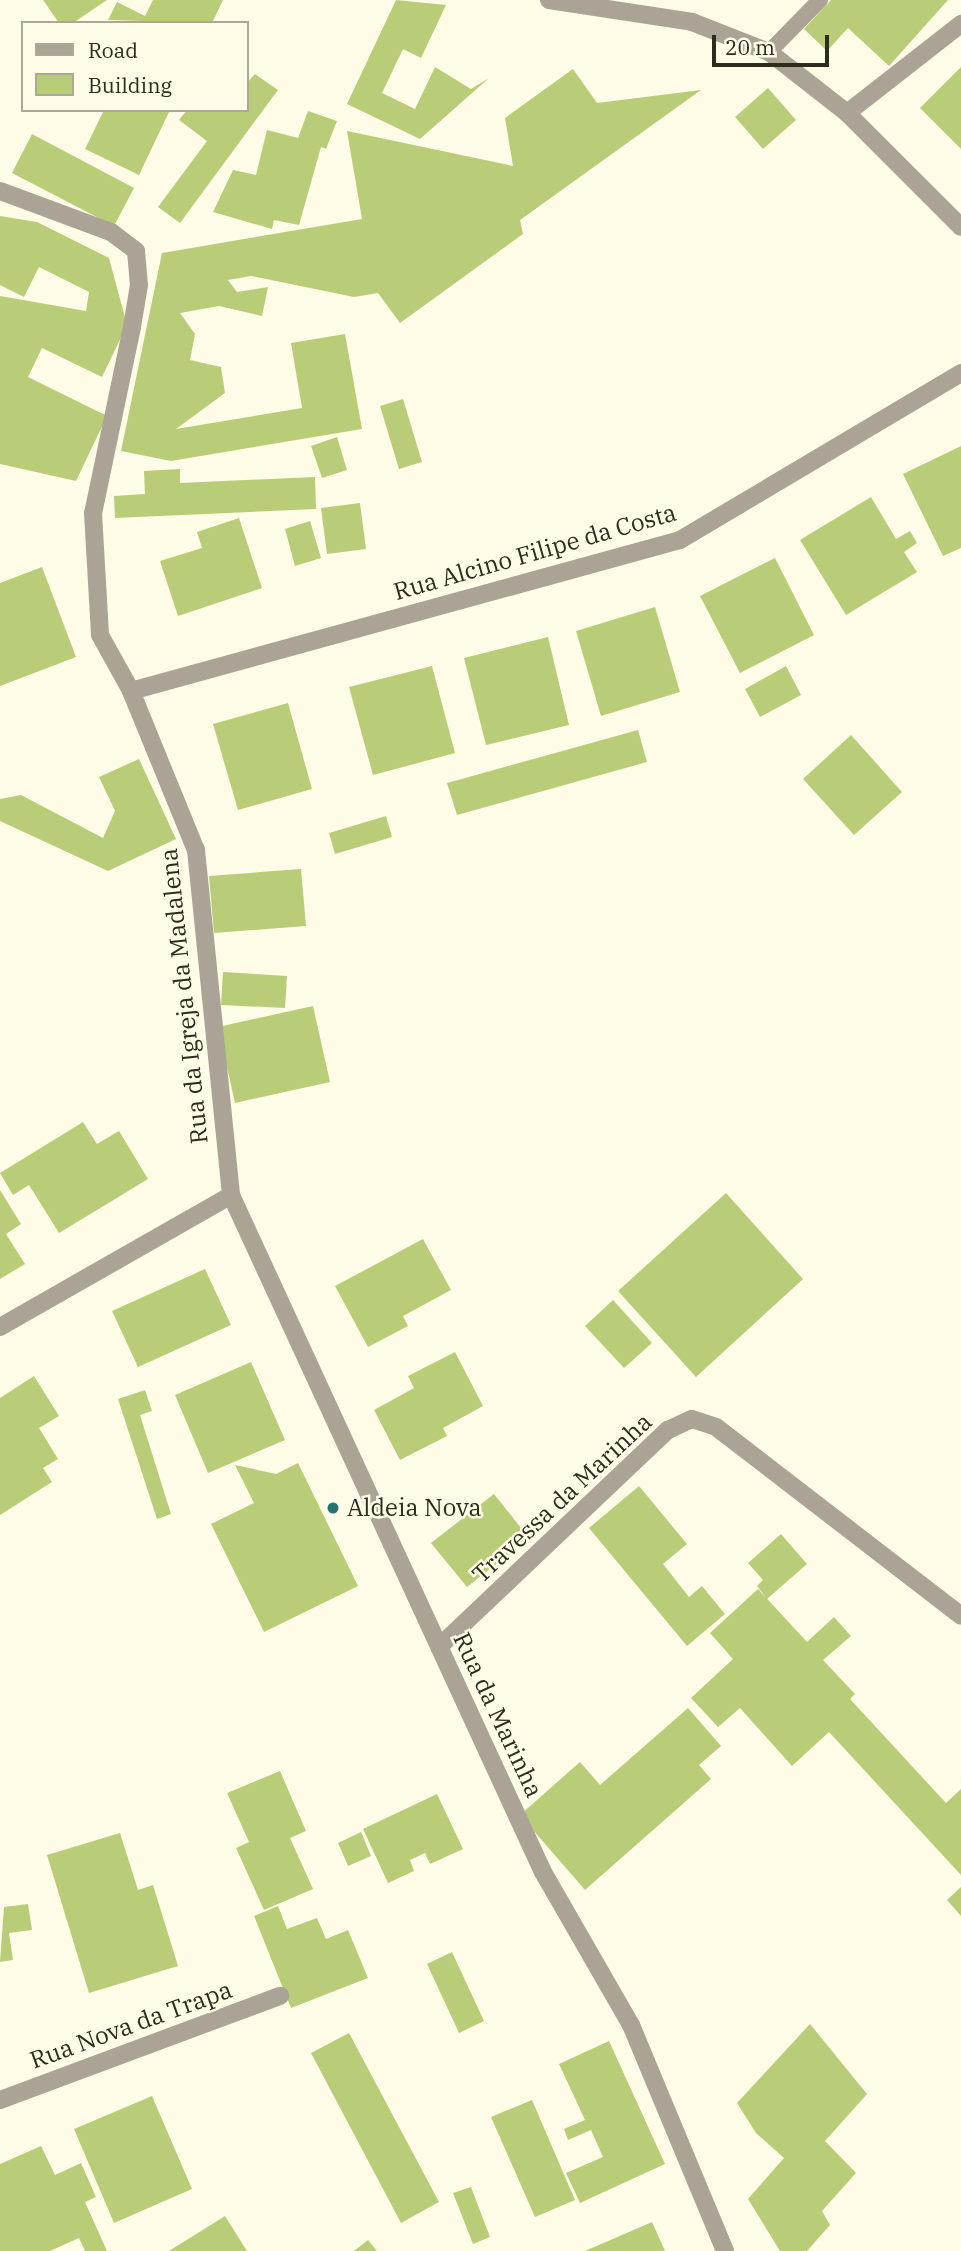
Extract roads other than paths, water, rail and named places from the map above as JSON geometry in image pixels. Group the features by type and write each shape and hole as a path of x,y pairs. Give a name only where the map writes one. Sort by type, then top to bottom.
{"street":[{"path":"549,0 692,22 769,52 847,113 961,227"},
{"path":"847,113 961,24"},
{"name":"Rua da Igreja da Madalena","path":"0,191 111,232 136,251 137,295 93,513 100,635 131,691 196,850 231,1195"},
{"name":"Rua Alcino Filipe da Costa","path":"131,691 680,540 961,373"},
{"path":"0,1327 231,1195"},
{"name":"Rua da Marinha","path":"231,1195 542,1872 631,2025 725,2251"},
{"name":"Travessa da Marinha","path":"440,1646 668,1430 692,1419 716,1427 961,1615"},
{"name":"Rua Nova da Trapa","path":"0,2100 280,1996"}],"lane":[{"path":"769,52 820,0"}],"place":[{"name":"Aldeia Nova","path":"333,1508"}]}
